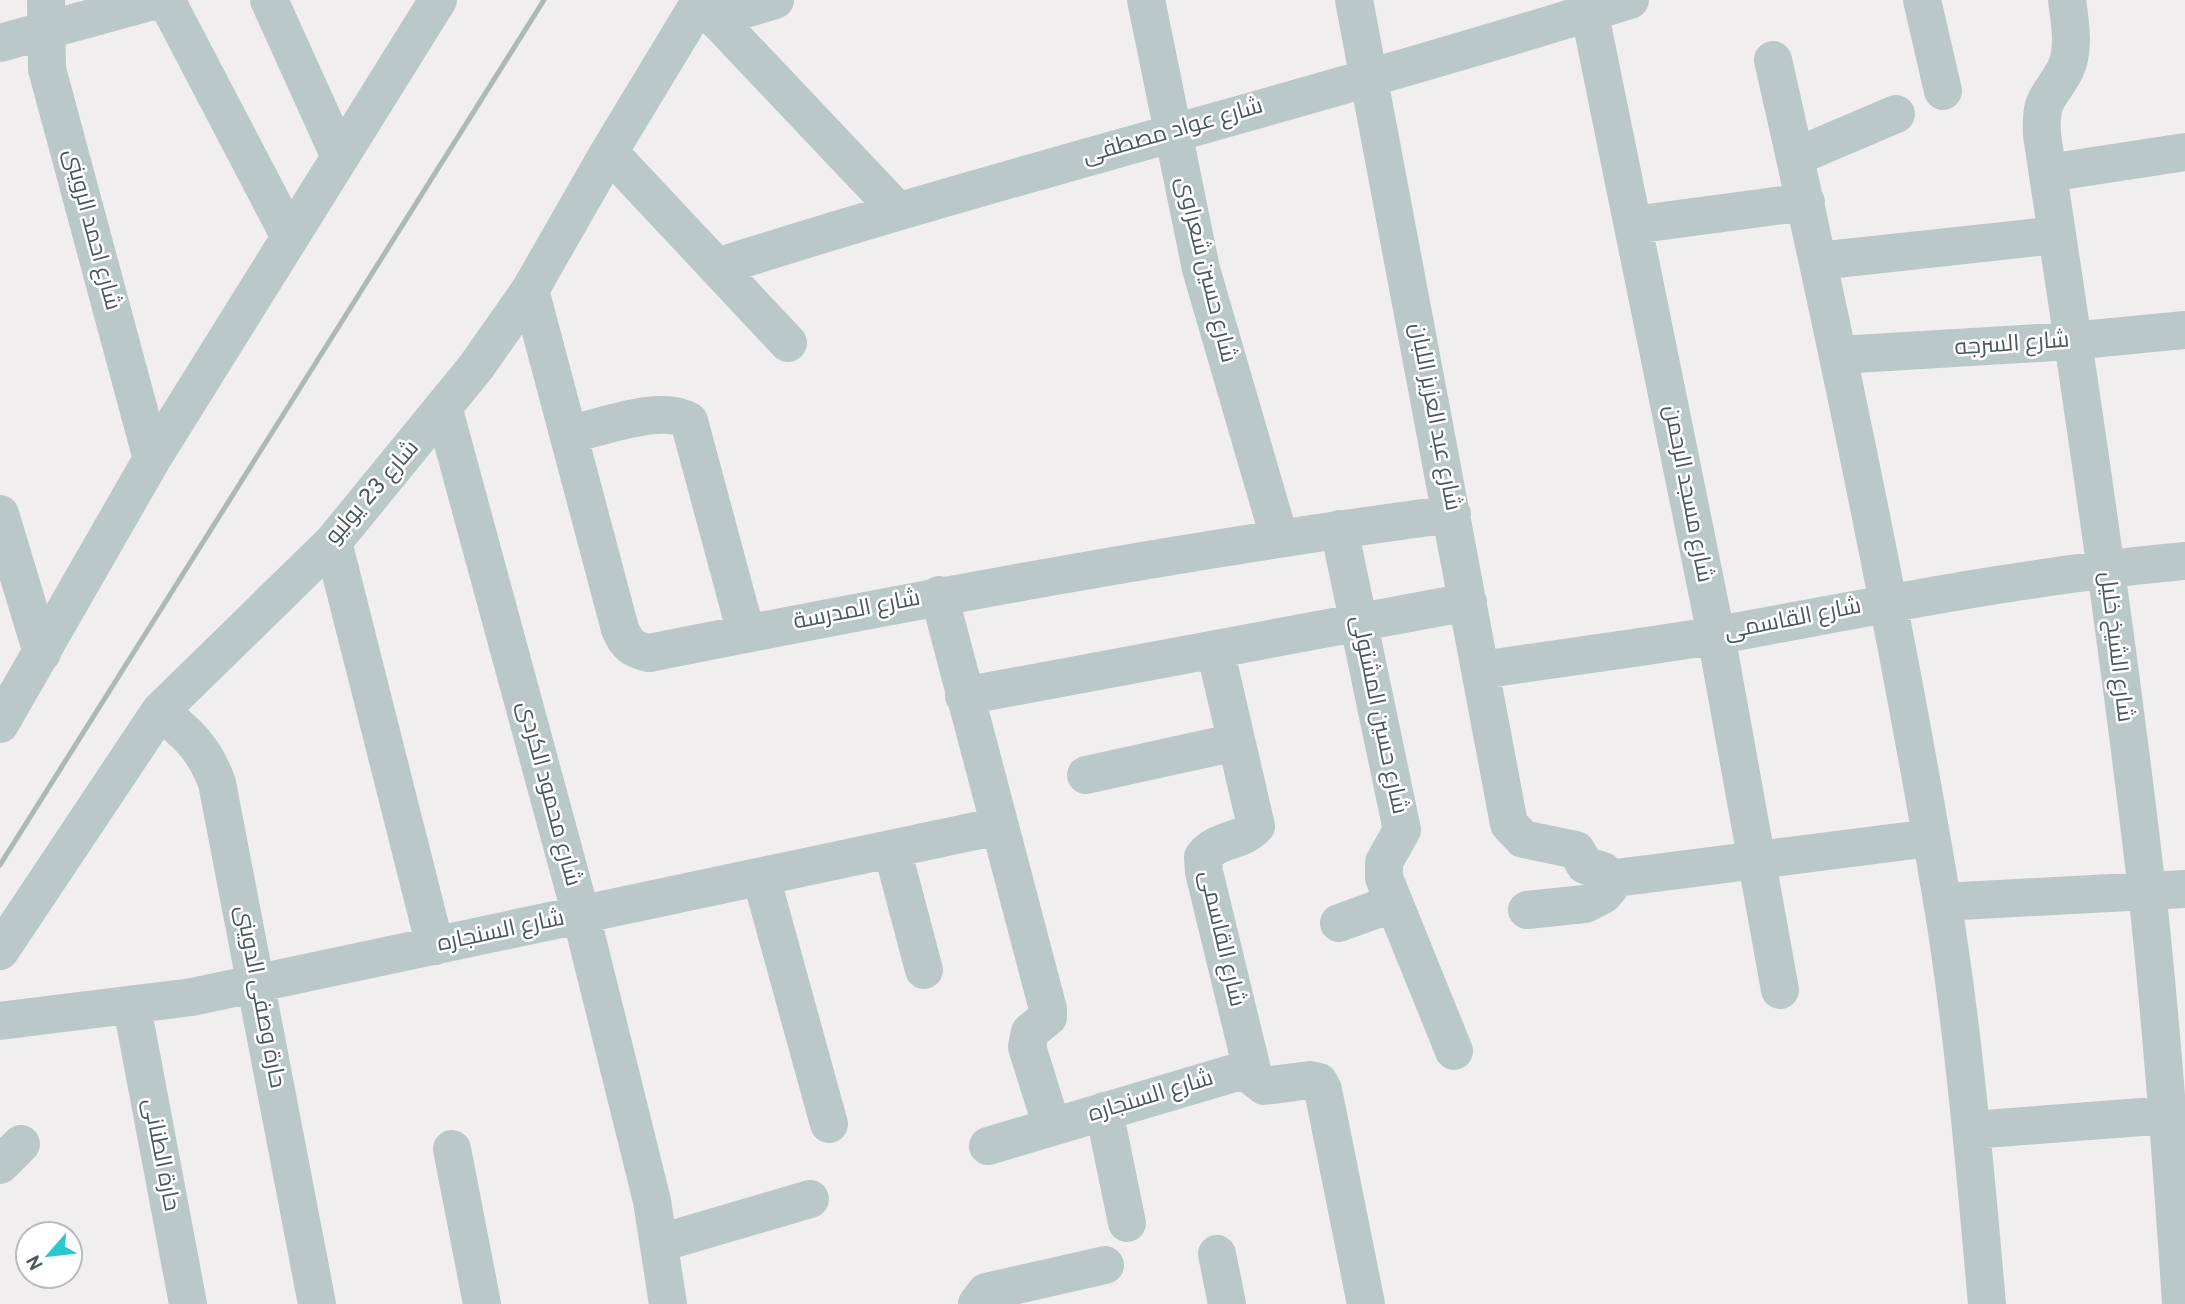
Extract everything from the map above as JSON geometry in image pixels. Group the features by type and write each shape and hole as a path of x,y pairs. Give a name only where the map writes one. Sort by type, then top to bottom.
{"street":[{"path":"0,43 46,15 157,0"},
{"path":"166,0 290,237"},
{"path":"269,0 340,157"},
{"path":"0,724 152,459 438,0"},
{"path":"705,6 775,0"},
{"name":"شارع حسين شعراوى","path":"1146,0 1201,269 1279,537"},
{"name":"شارع عبد العزيز اللبان","path":"1354,0 1509,824 1515,834 1531,842 1576,850 1585,865 1603,871 1608,879"},
{"name":"شارع عواد مصطفى","path":"717,268 897,210 1370,77 1588,6 1630,0"},
{"path":"1922,0 1943,92"},
{"name":"شارع الشيخ خليل","path":"2067,0 2070,46 2065,69 2050,89 2041,112 2147,891 2168,1115 2181,1304"},
{"path":"705,6 897,210"},
{"name":"شارع 23 يوليو","path":"0,951 160,710 333,542 444,410 530,290 608,152 705,6"},
{"name":"شارع مسجد الرحمن","path":"1588,6 1716,635 1780,990"},
{"name":"شارع احمد الروينى","path":"46,15 47,69 152,459"},
{"path":"1773,60 1839,355 1942,902 1972,1130 1987,1304"},
{"path":"1795,157 1896,114"},
{"path":"608,152 788,343"},
{"path":"2048,173 2185,152"},
{"path":"1633,225 1806,202"},
{"path":"1818,261 2057,236"},
{"name":"شارع المدرسة","path":"530,290 626,642 637,651 649,653 939,595 1279,537 1452,514"},
{"name":"شارع السرجه","path":"1839,355 2071,341 2185,330"},
{"name":"شارع محمود الكردى","path":"444,410 581,915 660,1243 668,1304"},
{"path":"571,434 659,414 677,414 689,421 746,634"},
{"path":"0,514 42,653"},
{"name":"شارع حسين المشتولى","path":"1339,529 1402,830 1384,862 1384,877 1454,1051"},
{"path":"333,542 435,946"},
{"name":"شارع القاسمى","path":"1481,670 1716,635 1886,603 2105,568 2185,561"},
{"path":"939,595 1048,1009 1048,1017 1030,1032 1027,1047 1052,1127"},
{"path":"964,696 1468,602"},
{"name":"شارع القاسمى","path":"1214,649 1256,826 1246,837 1210,848 1203,857 1251,1068"},
{"name":"حارة وصفى الدوينى","path":"160,710 194,739 208,758 217,783 317,1304"},
{"path":"1086,775 1236,741"},
{"name":"شارع السنجاره","path":"0,1021 132,1007 256,984 999,826"},
{"path":"1527,910 1595,901 1609,888 1608,879 1930,838"},
{"path":"892,849 924,970"},
{"path":"761,877 829,1124"},
{"path":"1942,902 2185,889"},
{"path":"1339,923 1394,903"},
{"name":"حارة الطنانى","path":"132,1007 188,1304"},
{"path":"1251,1068 1258,1084 1264,1086 1310,1080 1319,1082 1323,1090 1366,1304"},
{"name":"شارع السنجاره","path":"988,1146 1251,1068"},
{"path":"1104,1111 1127,1223"},
{"path":"1972,1130 2168,1115"},
{"path":"452,1149 482,1304"},
{"path":"660,1243 810,1199"},
{"path":"1217,1254 1227,1304"},
{"path":"977,1304 986,1292 1105,1265"}],"railway":[{"path":"0,865 544,0"}]}
